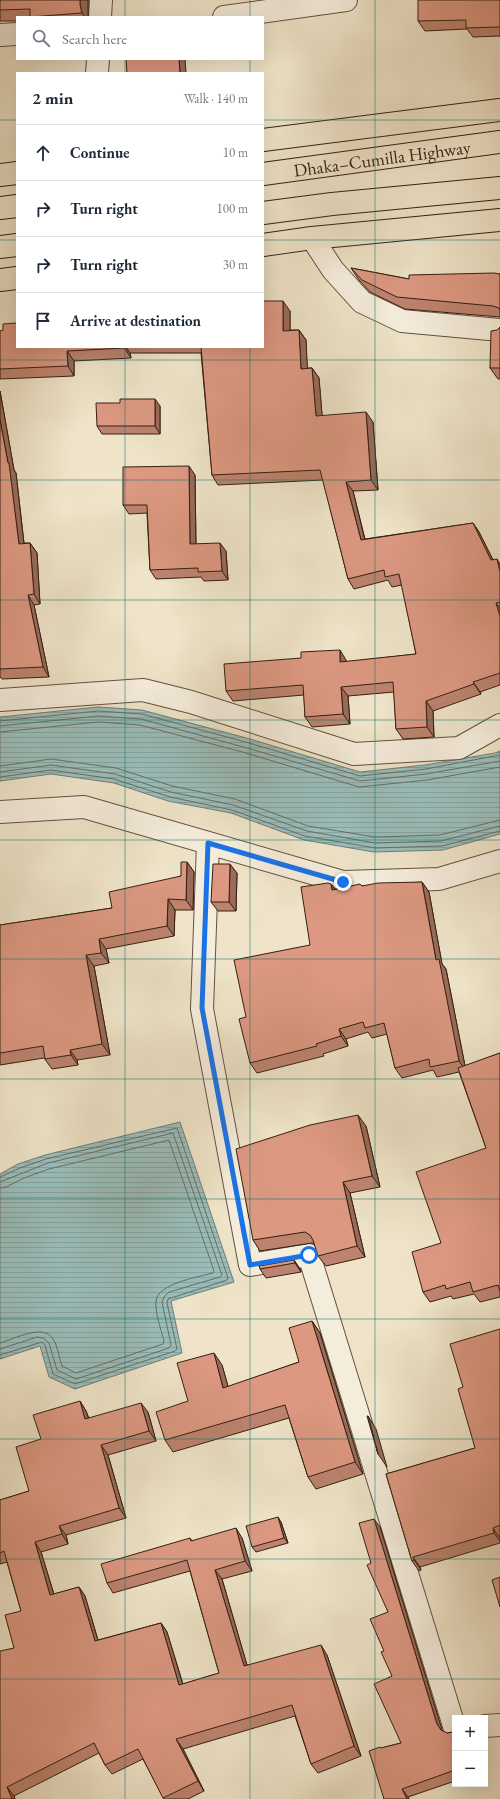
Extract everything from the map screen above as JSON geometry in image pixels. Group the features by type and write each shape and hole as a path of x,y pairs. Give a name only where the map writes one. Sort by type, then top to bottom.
{"highway":[{"path":"264,140 500,110"},
{"name":"Dhaka–Cumilla Highway","path":"264,174 500,142"},
{"path":"0,175 16,173"},
{"path":"264,213 332,204 500,188"},
{"path":"0,208 16,206"},
{"path":"264,245 312,238 500,220"},
{"path":"0,247 16,245"},
{"path":"0,280 16,278"}],"street":[{"path":"100,0 100,16"},
{"path":"231,16 346,0"},
{"path":"0,35 16,34"},
{"path":"97,72 98,60"},
{"path":"312,238 333,270 362,302 402,321 500,330"},
{"path":"0,700 144,690 191,702 354,754 459,748 500,725"},
{"path":"0,812 84,807 343,882 439,879 500,861"},
{"path":"208,843 202,1008 250,1265 309,1255 452,1719"},
{"path":"488,1726 500,1725"}],"water":[{"path":"98,707 142,710 250,739 360,772 425,765 500,751 500,834 443,850 374,852 304,840 231,813 168,801 114,783 51,774 0,781 0,717"},
{"path":"180,1122 234,1282 171,1301 182,1353 75,1389 49,1377 40,1346 0,1359 0,1174 18,1164 45,1155"}],"building":[{"path":"0,0 80,0 82,13 30,16 30,9 0,10"},
{"path":"418,0 500,0 500,27 466,28 466,20 418,21"},
{"path":"126,60 179,60 180,72 127,72"},
{"path":"351,268 409,279 409,275 500,274 500,310 499,308 493,306 397,297 362,280"},
{"path":"264,301 283,301 283,331 299,330 301,369 312,368 316,416 366,412 371,480 346,482 361,540 473,523 491,560 497,559 500,572 500,602 496,603 500,616 500,673 426,701 427,727 396,729 393,682 341,687 343,714 305,717 303,685 226,691 224,664 301,658 301,652 340,650 340,662 416,654 399,574 385,577 384,570 348,579 320,470 212,475 201,348 264,348"},
{"path":"16,323 16,348 124,348 67,351 68,366 0,369 0,331 3,330 3,324"},
{"path":"500,327 500,368 490,368 491,331 497,330"},
{"path":"120,399 155,399 155,426 97,426 96,403 120,403"},
{"path":"0,420 9,463 19,544 30,543 34,594 28,595 43,667 0,669"},
{"path":"189,466 190,544 220,543 222,571 198,572 198,568 150,570 147,505 123,505 123,467"},
{"path":"181,862 187,862 186,900 168,899 167,926 99,939 101,953 86,955 102,1044 70,1050 71,1055 45,1059 43,1046 0,1053 0,925 112,908 109,892 181,876"},
{"path":"213,864 230,864 229,902 211,902"},
{"path":"422,882 436,960 439,959 459,1061 430,1067 429,1059 395,1068 384,1023 365,1028 363,1022 339,1029 341,1036 316,1044 317,1046 250,1063 239,1019 246,1017 234,960 310,945 301,887 328,883 331,884 332,890 360,884 362,886 378,883"},
{"path":"500,1053 500,1291 498,1285 473,1292 470,1282 446,1289 445,1285 423,1292 412,1252 441,1243 416,1172 486,1148 458,1068"},
{"path":"358,1115 372,1176 343,1182 357,1246 318,1256 313,1240 310,1235 305,1232 253,1240 236,1149 310,1125"},
{"path":"294,1260 295,1263 260,1269 259,1266"},
{"path":"312,1321 355,1462 308,1477 285,1405 165,1440 156,1412 188,1401 177,1363 214,1353 223,1388 299,1362 289,1328"},
{"path":"500,1329 500,1525 493,1528 494,1533 413,1557 414,1560 412,1561 386,1474 475,1448 458,1389 463,1387 450,1344"},
{"path":"80,1401 85,1419 141,1403 149,1431 101,1445 119,1508 59,1526 62,1534 35,1542 50,1595 79,1587 95,1641 161,1623 179,1685 219,1673 187,1560 107,1583 101,1564 190,1538 191,1541 236,1528 245,1561 215,1570 244,1666 321,1645 354,1746 311,1764 292,1705 176,1739 198,1781 163,1798 138,1749 105,1765 94,1743 7,1787 12,1799 0,1799 0,1651 14,1648 5,1615 21,1611 4,1551 0,1553 0,1500 29,1491 16,1447 41,1439 33,1415"},
{"path":"367,1416 368,1416 378,1454"},
{"path":"278,1517 284,1538 252,1547 246,1526"},
{"path":"374,1519 437,1724 441,1730 447,1733 452,1732 452,1771 402,1789 407,1799 384,1799 369,1751 380,1747 401,1743 374,1684 392,1676 381,1652 384,1651 370,1619 388,1612 367,1565 371,1563 359,1523"},
{"path":"500,1577 500,1607 492,1580"}],"route":[{"path":"309,1255 250,1265 202,1008 208,843 343,882"}]}
